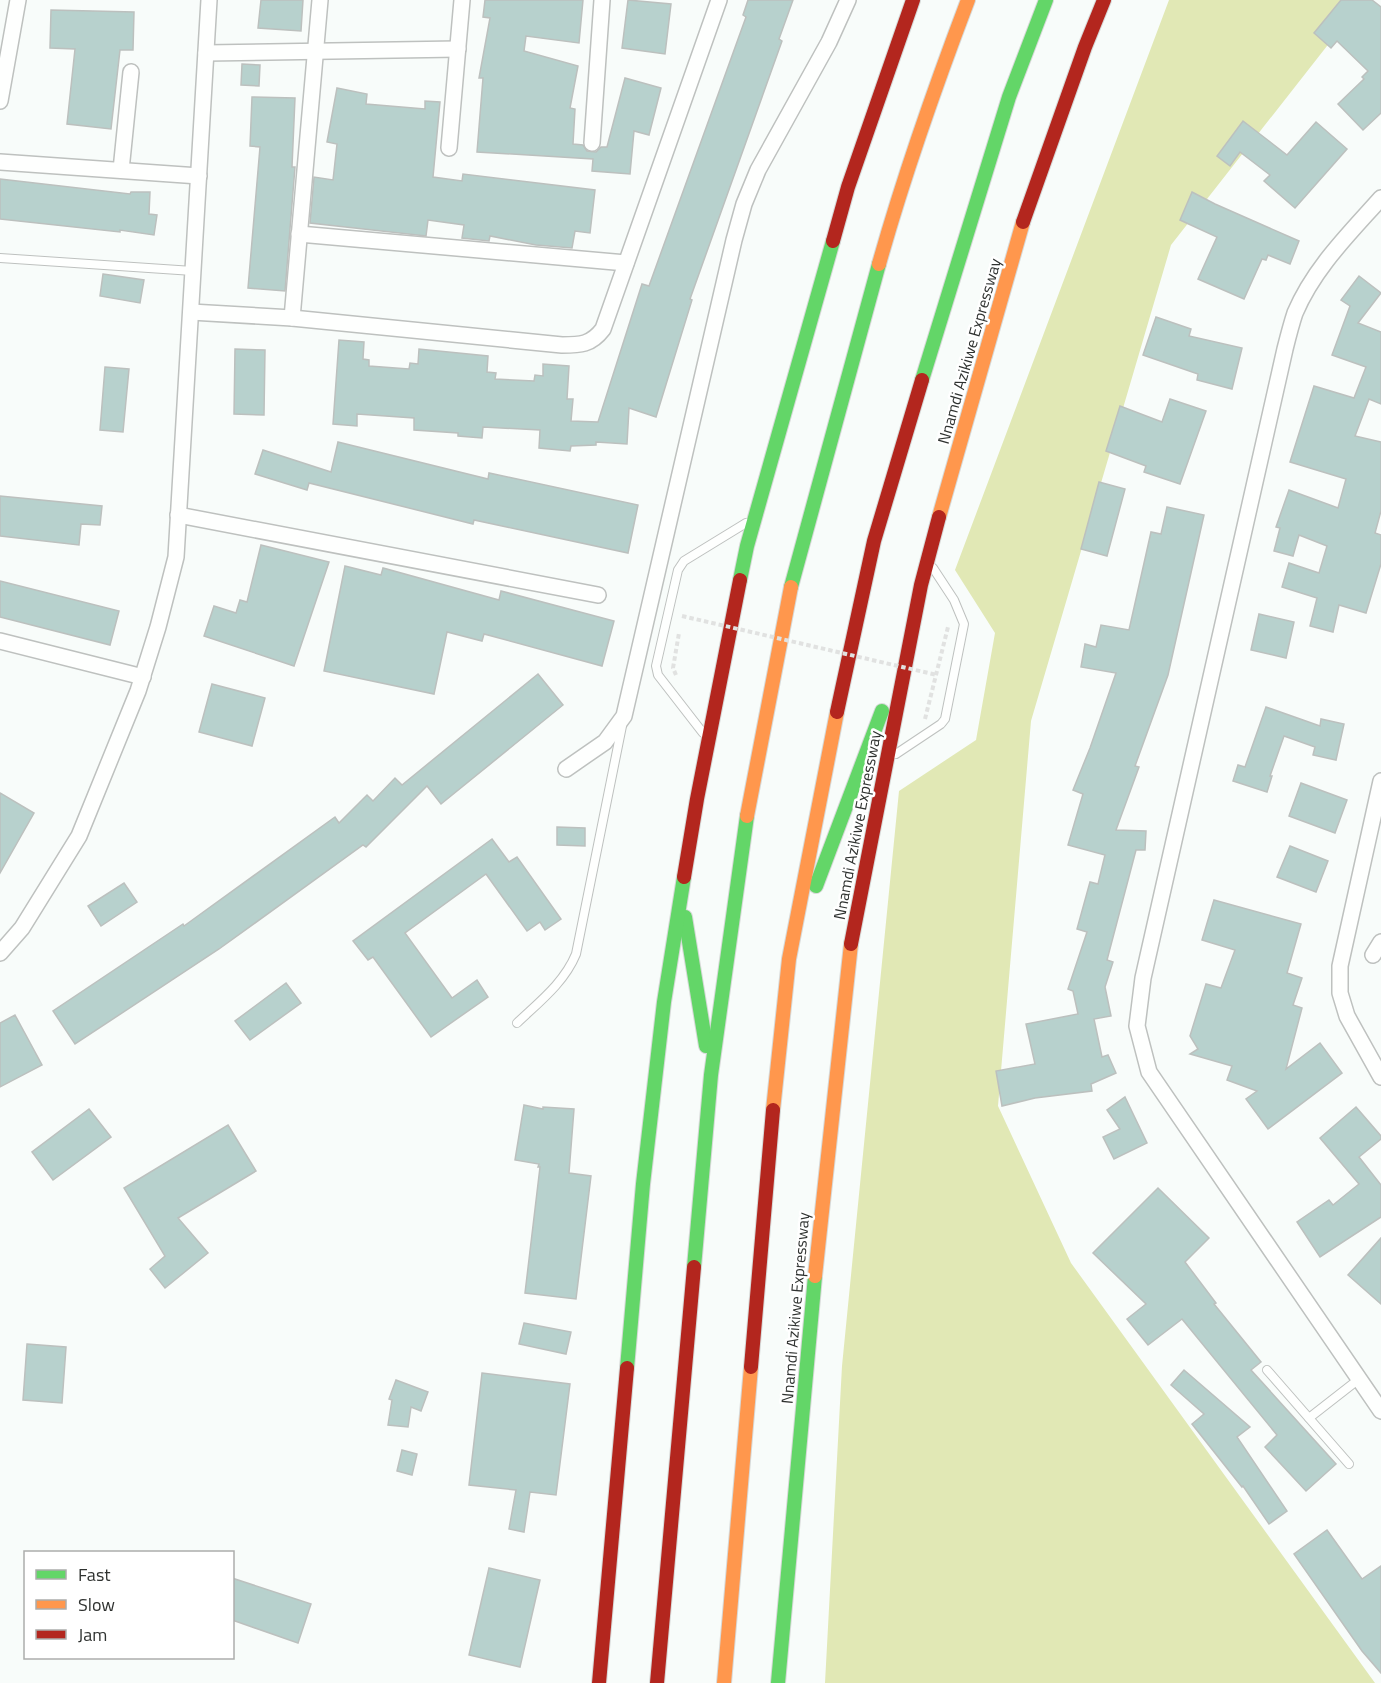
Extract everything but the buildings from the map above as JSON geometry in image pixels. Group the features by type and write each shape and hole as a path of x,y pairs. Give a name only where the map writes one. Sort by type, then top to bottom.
{"highway":[{"path":"599,1683 643,1184 664,1002 709,741 747,546 848,187 913,0"},
{"path":"657,1683 711,1076 745,829 787,601 891,221 938,80 968,0"},
{"path":"724,1683 771,1124 789,959 831,736 874,541 1006,108 1046,0"},
{"name":"Nnamdi Azikiwe Expressway","path":"778,1683 821,1207 850,947 912,632 956,454 1021,229 1104,0"},
{"path":"1095,21 1113,0"},
{"path":"789,959 912,632"},
{"path":"682,894 711,1076"}],"street":[{"path":"0,102 18,0"},
{"path":"0,953 22,928 79,836 143,677 176,557 209,0"},
{"path":"292,318 320,0"},
{"path":"449,147 462,0"},
{"path":"592,143 602,0"},
{"path":"191,312 292,318 562,345 582,345 595,339 603,329 719,0"},
{"path":"566,769 605,742 624,716 744,204 758,170 829,42 848,0"},
{"path":"206,52 458,49"},
{"path":"121,170 131,72"},
{"path":"0,162 199,176"},
{"path":"1381,198 1332,252 1310,283 1295,314 1285,349 1146,966 1137,1026 1149,1072 1381,1411"},
{"path":"299,234 626,263"},
{"path":"178,515 598,595"},
{"path":"0,641 143,677"},
{"path":"1381,781 1340,966 1340,993 1347,1016 1381,1077"}],"lane":[{"path":"0,258 193,271"},
{"path":"709,741 658,675 656,666 678,570 684,561 755,517"},
{"path":"887,759 945,719 964,624 954,600 928,560"},
{"path":"518,1023 561,981 570,969 576,954 624,716"},
{"path":"1267,1370 1349,1464"},
{"path":"1308,1418 1359,1379"}],"path":[{"path":"923,726 954,600"},
{"path":"682,616 937,675"}],"green space":[{"path":"1169,0 1363,0 1171,245 1031,721 998,1106 1071,1263 1375,1683 825,1683 842,1366 899,791 976,740 995,633 955,570"}],"traffic: fast":[{"path":"922,380 1009,97 1046,0"},
{"path":"740,580 747,546 833,241"},
{"path":"791,587 879,264"},
{"path":"816,886 882,711"},
{"path":"694,1267 711,1075 747,816"},
{"path":"627,1368 643,1184 664,1002 684,877"},
{"path":"685,917 706,1046"},
{"path":"778,1683 815,1276"}],"traffic: slow":[{"path":"879,264 920,131 968,0"},
{"path":"939,517 1023,222"},
{"path":"747,816 791,587"},
{"path":"773,1110 789,959 837,712"},
{"path":"815,1276 851,944"},
{"path":"724,1683 751,1367"}],"traffic: jam":[{"path":"833,241 848,187 913,0"},
{"path":"1023,222 1104,0"},
{"path":"837,712 874,541 922,380"},
{"path":"851,944 921,585 939,517"},
{"path":"684,877 740,580"},
{"path":"751,1367 773,1110"},
{"path":"657,1683 694,1267"},
{"path":"599,1683 627,1368"}]}
